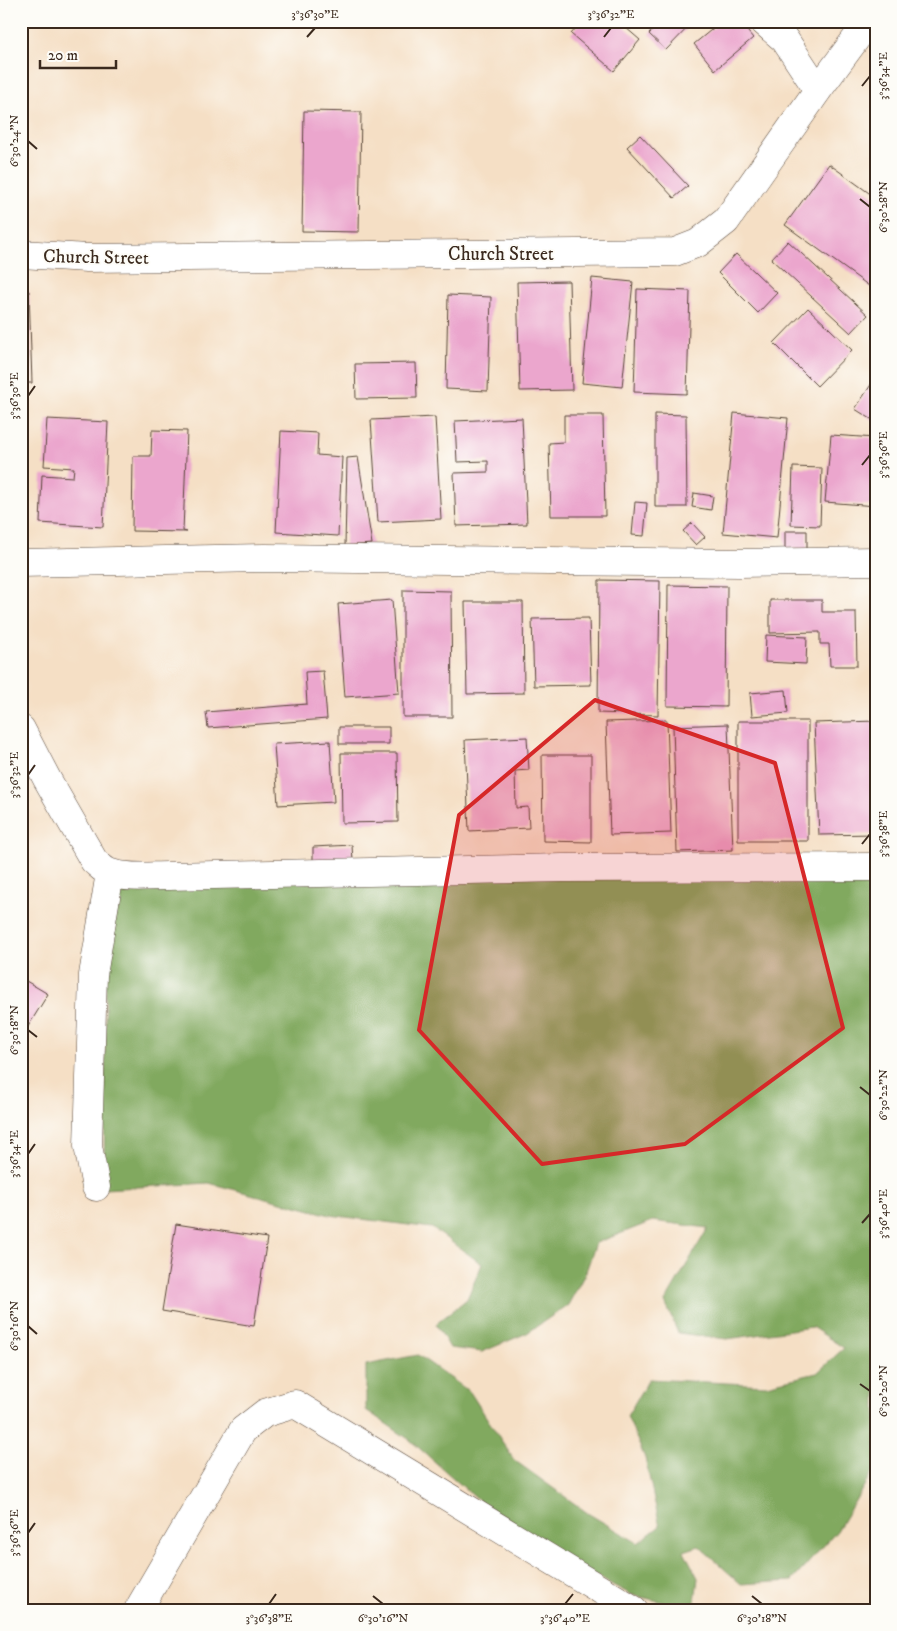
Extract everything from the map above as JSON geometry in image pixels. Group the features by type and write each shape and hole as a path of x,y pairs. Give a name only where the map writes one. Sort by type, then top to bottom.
{"street":[{"path":"764,21 785,40 818,90"},
{"name":"Church Street","path":"21,254 87,258 675,252 698,243 726,221 869,21"},
{"path":"21,563 264,558 740,564 876,561"},
{"path":"21,729 94,861 102,869 110,873 132,876 168,876 563,868 876,866"},
{"path":"96,1188 88,1146 93,975 110,873"},
{"path":"138,1610 243,1430 265,1412 295,1404 634,1610"}],"highlighted area":[{"path":"595,700 775,763 843,1028 685,1144 542,1164 419,1030 459,815"}],"green space":[{"path":"876,867 876,1466 837,1531 792,1581 741,1584 699,1546 684,1551 698,1578 694,1609 632,1595 519,1536 410,1440 366,1410 366,1365 418,1355 470,1392 514,1460 589,1514 638,1543 660,1526 645,1458 627,1416 649,1379 766,1385 817,1373 844,1348 812,1327 727,1339 678,1333 665,1302 708,1228 653,1221 596,1243 585,1274 568,1305 527,1333 482,1352 450,1348 436,1324 467,1299 482,1264 432,1228 330,1215 209,1183 104,1189 106,925 121,877"}],"building":[{"path":"582,21 618,21 640,40 614,71 571,34"},
{"path":"661,21 694,21 666,50 649,34"},
{"path":"722,21 739,21 753,38 715,70 694,44"},
{"path":"304,111 361,112 359,232 302,231"},
{"path":"640,135 688,186 674,198 627,147"},
{"path":"829,164 876,198 876,291 785,225"},
{"path":"788,241 868,315 851,333 771,259"},
{"path":"736,254 777,293 758,313 718,273"},
{"path":"592,278 633,282 622,387 582,383"},
{"path":"569,281 572,390 520,391 517,282"},
{"path":"637,289 690,291 687,394 634,392"},
{"path":"21,291 29,291 32,383 21,383"},
{"path":"448,295 491,297 488,391 446,389"},
{"path":"808,308 852,350 817,386 774,343"},
{"path":"416,363 417,398 356,399 355,364"},
{"path":"876,377 876,422 855,409"},
{"path":"734,413 788,418 777,538 723,533"},
{"path":"655,414 686,415 687,507 655,507"},
{"path":"564,415 603,415 605,516 551,516 549,443 564,442"},
{"path":"435,417 441,519 378,522 371,420"},
{"path":"522,418 527,524 456,526 454,473 488,472 488,461 457,462 455,421"},
{"path":"47,419 108,422 103,527 40,523 42,475 73,477 74,468 44,466"},
{"path":"152,430 187,431 183,531 187,532 132,531 133,456 151,456"},
{"path":"281,431 318,433 317,455 342,457 338,536 276,532"},
{"path":"831,435 876,438 876,506 825,502"},
{"path":"358,457 372,544 345,546 347,458"},
{"path":"793,467 822,468 820,526 791,525"},
{"path":"694,493 713,496 711,510 692,507"},
{"path":"635,502 647,503 644,536 632,535"},
{"path":"692,523 705,537 696,545 683,531"},
{"path":"785,531 807,531 807,549 785,549"},
{"path":"599,580 660,581 658,715 598,713"},
{"path":"668,585 727,586 726,707 667,706"},
{"path":"403,590 451,591 452,717 403,717"},
{"path":"392,600 399,693 345,697 338,604"},
{"path":"770,600 822,600 822,612 856,612 857,666 830,666 829,644 820,644 820,632 770,633"},
{"path":"465,602 523,602 524,693 467,694"},
{"path":"589,618 591,685 534,686 532,619"},
{"path":"766,635 807,637 806,664 765,662"},
{"path":"323,671 327,719 208,728 206,712 307,704 305,672"},
{"path":"786,690 788,713 752,716 750,693"},
{"path":"667,720 671,833 610,835 606,722"},
{"path":"738,721 808,721 808,841 738,841"},
{"path":"876,721 876,834 819,835 814,723"},
{"path":"728,724 733,850 677,852 673,726"},
{"path":"339,727 389,727 389,744 339,744"},
{"path":"527,737 529,770 515,771 516,808 528,807 529,828 469,831 465,740"},
{"path":"330,741 334,802 278,805 274,744"},
{"path":"341,753 397,753 398,822 342,823"},
{"path":"542,755 591,755 591,842 543,841"},
{"path":"352,845 353,862 313,863 313,847"},
{"path":"21,978 48,994 24,1033 21,1031"},
{"path":"176,1224 267,1238 254,1326 162,1311"}]}
